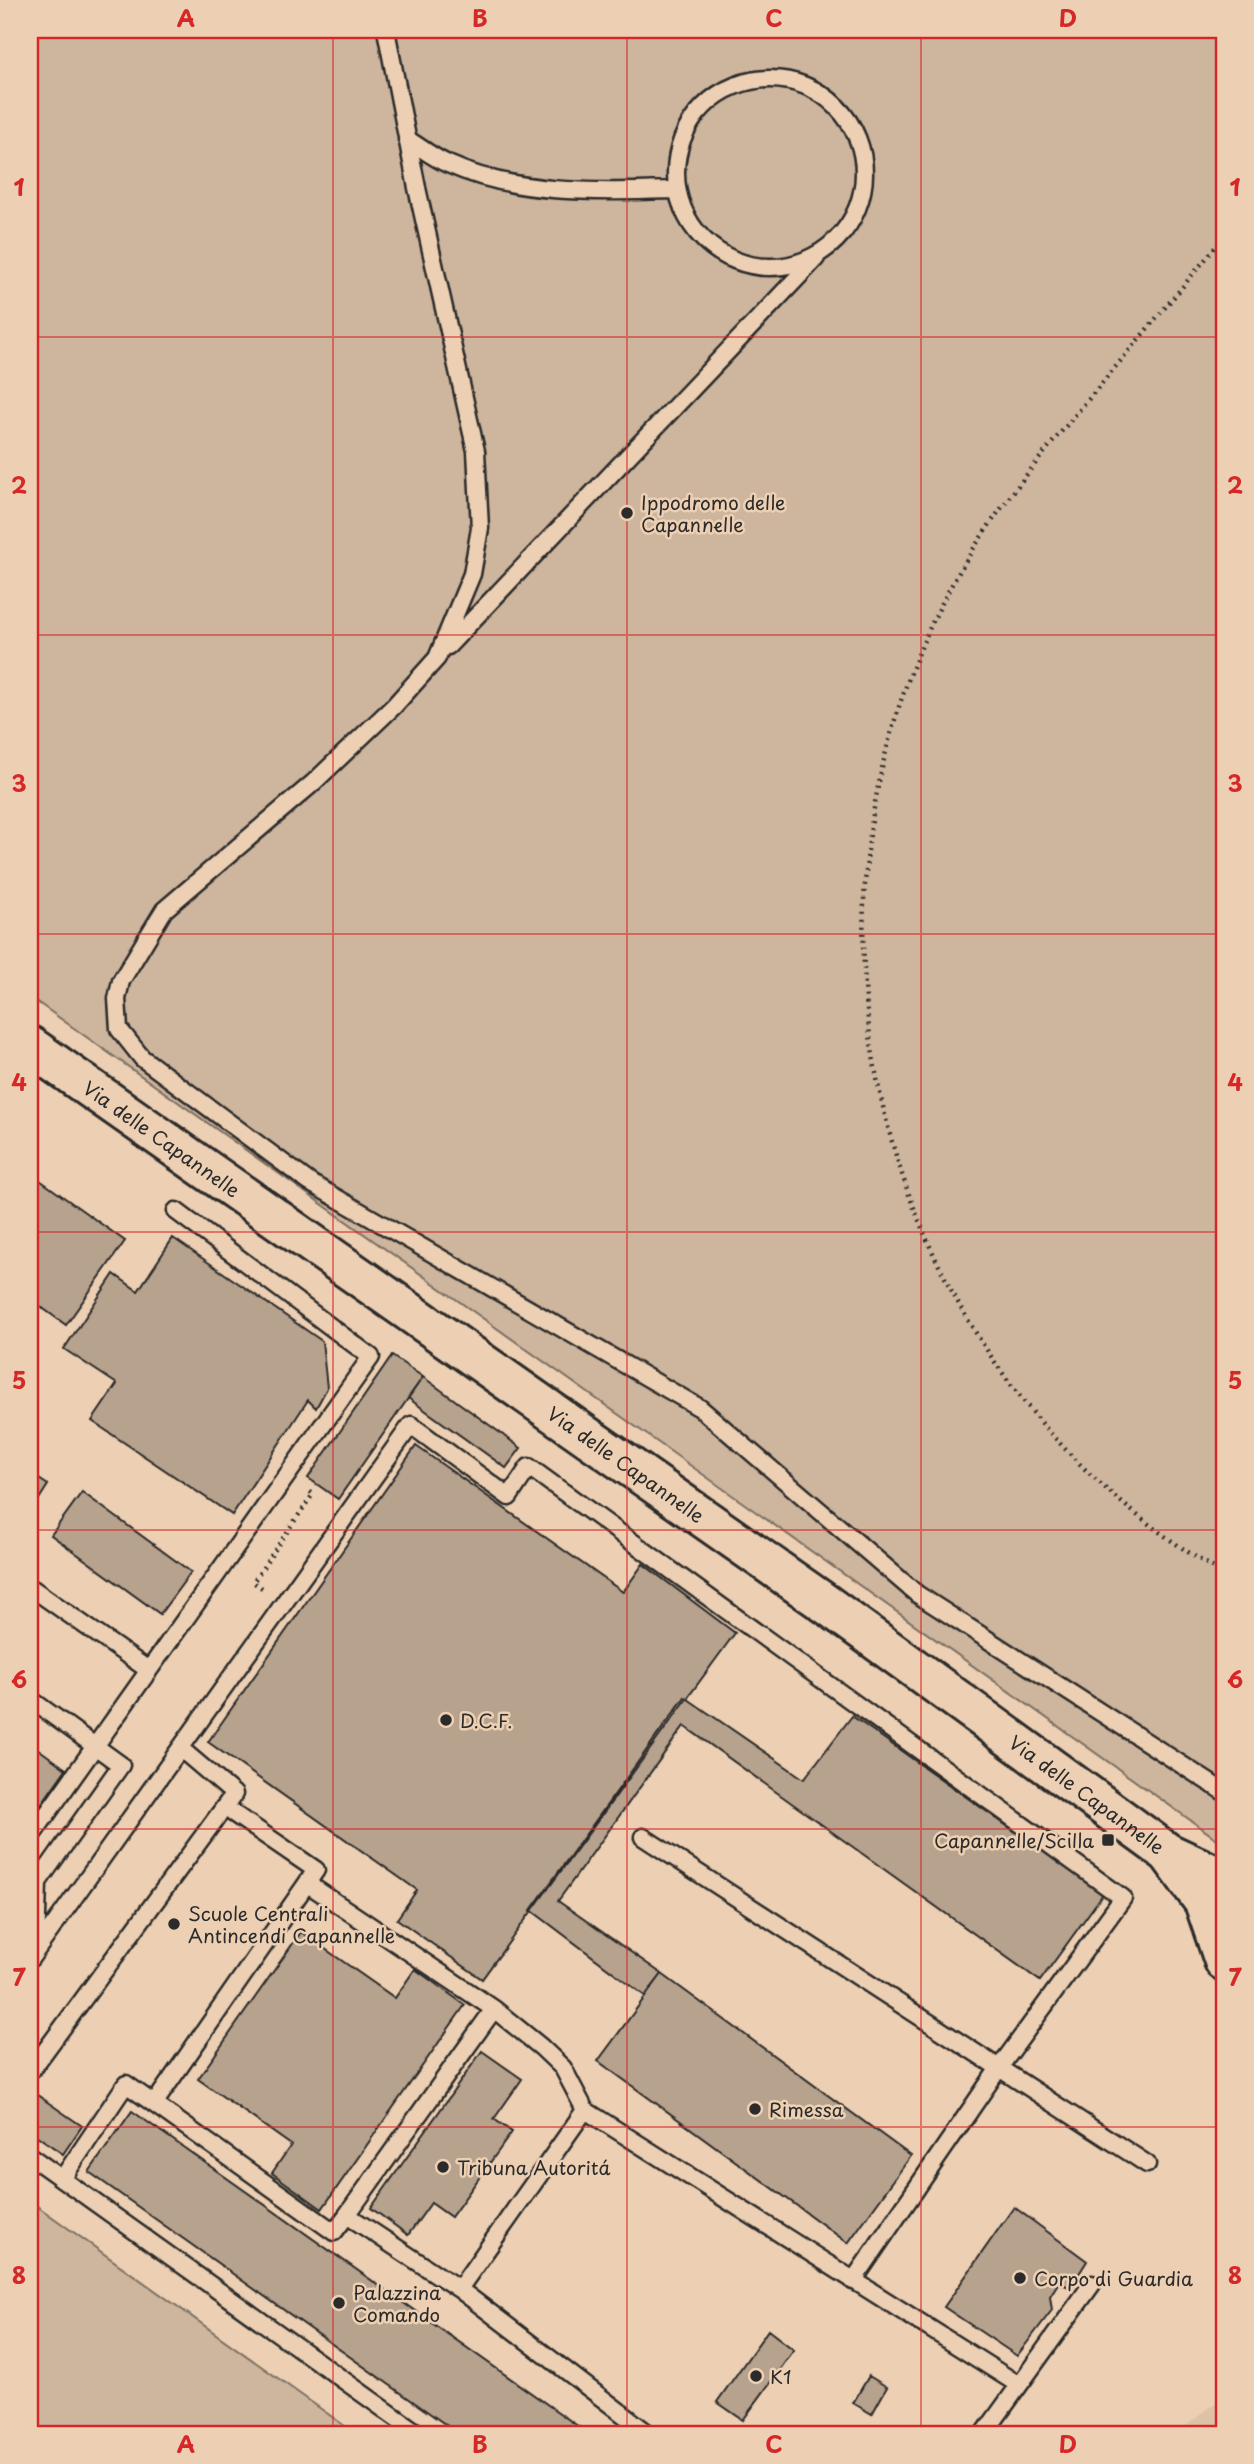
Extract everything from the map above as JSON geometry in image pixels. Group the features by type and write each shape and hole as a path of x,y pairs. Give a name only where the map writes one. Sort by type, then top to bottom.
{"street":[{"name":"Via delle Capannelle","path":"30,1046 825,1604 1168,1853 1224,1879"},
{"path":"1168,1853 1204,1902 1224,1961"}],"lane":[{"path":"386,30 407,139 471,417 480,478 480,528 472,574 437,657"},
{"path":"821,253 793,266 762,268 732,260 707,244 687,219 677,190 677,159 686,130 704,105 730,88 760,79 791,80 821,93 844,114 859,142 865,173 860,204 845,232 821,253 359,742 164,910 121,981 116,1018 123,1039 142,1058 309,1182 700,1408 917,1594 1224,1792"},
{"path":"407,139 454,167 512,182 605,192 677,190"},
{"path":"30,1838 371,1357 176,1211"},
{"path":"33,1954 411,1425 509,1497 529,1467 1123,1898 999,2068 853,2281"},
{"path":"31,1590 148,1669"},
{"path":"30,1699 121,1765 38,1882 33,1954"},
{"path":"30,2067 32,2068 234,1794 181,1749"},
{"path":"154,2104 316,1870 224,1807"},
{"path":"643,1837 1147,2164"},
{"path":"308,1884 494,2009 563,2068 585,2110 1019,2385"},
{"path":"62,2179 126,2084 334,2232 494,2009"},
{"path":"459,2289 585,2110"},
{"path":"30,2156 419,2434"},
{"path":"347,2215 459,2289 649,2434"},
{"path":"984,2434 1092,2284"}],"path":[{"path":"1224,237 1026,473 978,542 935,618 911,674 884,758 867,851 862,941 872,1050 891,1142 916,1215 959,1305 1013,1385 1089,1470 1150,1523 1224,1574"},
{"path":"253,1582 313,1494"}],"shaded area":[{"name":"Ippodromo delle Capannelle","path":"30,30 1224,30 1224,1844 30,997"},
{"path":"30,2201 356,2434 30,2434"},
{"path":"1224,2396 1224,2434 1176,2434"}],"building":[{"path":"30,1173 125,1241 66,1325 30,1299"},
{"path":"173,1238 322,1341 327,1388 316,1408 308,1400 232,1515 92,1421 117,1384 64,1349 114,1274 138,1291"},
{"path":"392,1356 423,1377 338,1499 308,1478"},
{"path":"423,1377 521,1448 506,1468 408,1398"},
{"name":"D.C.F.","path":"416,1446 623,1592 643,1564 735,1633 482,1979 397,1919 417,1890 208,1742"},
{"path":"30,1473 48,1485 30,1513"},
{"path":"82,1492 191,1572 160,1614 51,1535"},
{"path":"685,1697 804,1779 852,1716 1103,1894 1040,1981 684,1726 558,1901 662,1974 645,1996 531,1910"},
{"path":"30,1743 66,1769 30,1820"},
{"path":"301,1932 395,1998 415,1969 465,2005 322,2209 272,2173 291,2145 198,2079"},
{"name":"Rimessa","path":"662,1974 911,2156 848,2243 598,2061"},
{"name":"Tribuna Autoritá","path":"482,2051 522,2079 494,2119 512,2132 451,2217 431,2203 408,2235 371,2208"},
{"path":"30,2090 82,2126 63,2154 30,2131"},
{"name":"Palazzina Comando","path":"132,2111 589,2434 459,2434 89,2172"},
{"name":"Corpo di Guardia","path":"1014,2207 1087,2261 1070,2288 1059,2282 1050,2296 1052,2310 1017,2356 944,2307"},
{"name":"K1","path":"768,2330 794,2350 743,2420 717,2402"},
{"path":"869,2376 887,2387 872,2414 853,2403"}],"place":[{"name":"Ippodromo delle Capannelle","path":"627,513"},
{"name":"D.C.F.","path":"446,1720"},
{"name":"Capannelle/Scilla","path":"1108,1840"},
{"name":"Scuole Centrali Antincendi Capannelle","path":"174,1924"},
{"name":"Rimessa","path":"755,2109"},
{"name":"Tribuna Autoritá","path":"443,2167"},
{"name":"Corpo di Guardia","path":"1020,2278"},
{"name":"Palazzina Comando","path":"339,2303"},
{"name":"K1","path":"756,2376"}]}
